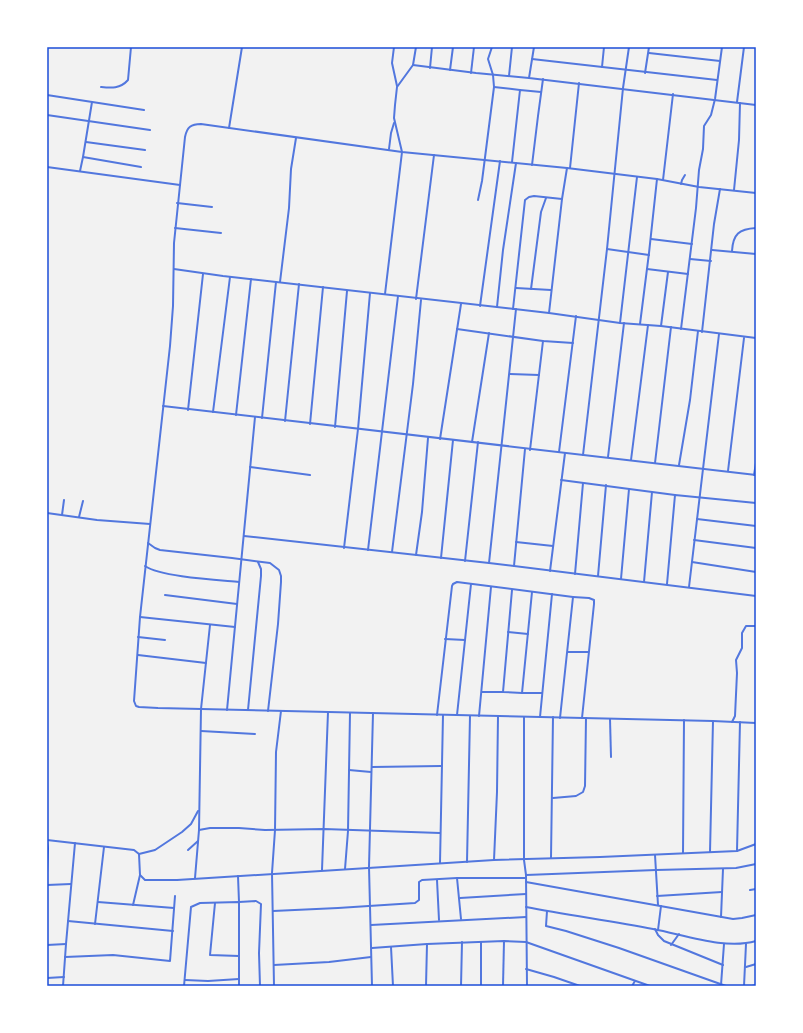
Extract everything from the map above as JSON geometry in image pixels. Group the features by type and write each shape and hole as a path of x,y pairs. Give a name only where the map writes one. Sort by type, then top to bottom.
{"street":[{"path":"101,87 116,88 128,80 132,47"},
{"path":"229,128 242,47"},
{"path":"385,294 402,152 394,122 397,87 392,63 394,47"},
{"path":"397,87 413,65 416,47"},
{"path":"430,68 432,47"},
{"path":"450,70 453,47"},
{"path":"471,73 474,47"},
{"path":"478,200 485,161 494,87 493,75 488,59 492,47"},
{"path":"509,76 512,47"},
{"path":"529,78 534,47"},
{"path":"602,67 604,47"},
{"path":"583,455 607,249 623,88 629,47"},
{"path":"646,72 649,47"},
{"path":"681,329 699,187 699,170 703,149 704,126 711,115 715,99 722,47"},
{"path":"737,102 744,47"},
{"path":"649,53 720,61"},
{"path":"532,59 717,80"},
{"path":"413,65 471,73 623,88 756,105"},
{"path":"532,164 543,79"},
{"path":"549,313 562,199 568,168 579,83"},
{"path":"494,87 541,92"},
{"path":"512,162 520,90"},
{"path":"663,180 672,94"},
{"path":"47,96 144,110"},
{"path":"80,171 92,102"},
{"path":"734,190 740,140 740,103"},
{"path":"47,116 150,130"},
{"path":"388,149 394,122"},
{"path":"756,193 699,187 657,179 568,168 402,152 193,124 187,129 177,203 172,326 145,566 134,697 136,706 201,709 756,723"},
{"path":"280,282 289,208 291,169 296,138"},
{"path":"86,142 145,150"},
{"path":"416,299 434,155"},
{"path":"83,157 140,167"},
{"path":"480,306 500,161"},
{"path":"496,307 516,163"},
{"path":"47,167 180,185"},
{"path":"681,184 685,175"},
{"path":"620,323 637,177"},
{"path":"640,324 657,179"},
{"path":"702,332 714,224 720,189"},
{"path":"489,563 510,374 514,309 525,200 529,197 562,199"},
{"path":"531,289 541,212 546,198"},
{"path":"177,203 212,207"},
{"path":"175,228 221,233"},
{"path":"732,251 732,245 740,231 756,228"},
{"path":"650,239 692,244"},
{"path":"607,249 649,255"},
{"path":"712,250 756,254"},
{"path":"690,259 710,261"},
{"path":"174,268 203,274 299,284 370,294 385,294 421,300 576,316 620,323 671,327 744,337 756,338 756,333"},
{"path":"647,270 688,274"},
{"path":"661,326 668,272"},
{"path":"188,410 203,274"},
{"path":"213,412 230,277"},
{"path":"236,415 251,279"},
{"path":"262,418 276,282"},
{"path":"285,421 299,284"},
{"path":"310,424 323,287"},
{"path":"516,288 551,290"},
{"path":"335,427 348,290"},
{"path":"344,548 358,429 370,294"},
{"path":"368,550 398,296"},
{"path":"392,552 407,435 421,300"},
{"path":"440,439 461,304"},
{"path":"559,453 576,316"},
{"path":"608,457 624,323"},
{"path":"631,460 648,325"},
{"path":"655,463 671,327"},
{"path":"456,329 543,341 573,343"},
{"path":"679,465 690,400 698,331"},
{"path":"472,442 488,333"},
{"path":"689,587 719,334"},
{"path":"728,471 744,337"},
{"path":"530,450 543,341"},
{"path":"510,374 539,375"},
{"path":"163,406 335,427 381,431 428,438 478,442 530,450 608,457 755,475 756,463"},
{"path":"227,710 255,417"},
{"path":"416,555 422,512 428,438"},
{"path":"441,558 453,440"},
{"path":"465,561 478,442"},
{"path":"514,566 525,449"},
{"path":"550,571 565,453"},
{"path":"250,467 310,475"},
{"path":"562,480 652,492 756,502"},
{"path":"575,574 583,483"},
{"path":"598,576 606,486"},
{"path":"621,579 629,489"},
{"path":"644,582 652,492"},
{"path":"667,584 675,494"},
{"path":"62,515 64,500"},
{"path":"79,517 83,501"},
{"path":"47,513 97,520 150,524"},
{"path":"697,519 756,526"},
{"path":"244,536 489,563 756,596"},
{"path":"694,540 756,548"},
{"path":"516,542 554,546"},
{"path":"148,543 160,550 241,559 270,564 278,570 281,576 278,624 268,711"},
{"path":"248,710 261,576 261,569 258,562"},
{"path":"692,562 756,572"},
{"path":"145,566 154,571 239,582"},
{"path":"437,715 452,586 457,582 512,590 589,598 594,600 582,718"},
{"path":"457,715 471,584"},
{"path":"479,716 491,587"},
{"path":"503,692 512,590"},
{"path":"522,693 532,592"},
{"path":"540,717 552,594"},
{"path":"165,595 237,604"},
{"path":"560,718 573,597"},
{"path":"140,617 235,627"},
{"path":"195,878 199,830 202,731 201,709 210,625"},
{"path":"732,722 735,716 736,660 742,648 742,633 746,626 756,626"},
{"path":"508,632 528,634"},
{"path":"138,637 165,640"},
{"path":"445,638 465,640"},
{"path":"568,652 588,652"},
{"path":"138,655 206,663"},
{"path":"481,692 542,693"},
{"path":"274,986 272,874 275,830 276,752 281,711"},
{"path":"322,870 328,712"},
{"path":"345,869 348,831 350,713"},
{"path":"372,986 369,867 373,713"},
{"path":"440,863 443,715"},
{"path":"467,862 470,716"},
{"path":"494,860 498,716"},
{"path":"524,717 524,860 526,877 527,986"},
{"path":"551,858 553,718"},
{"path":"553,798 576,796 583,792 586,786 586,718"},
{"path":"610,719 611,757"},
{"path":"683,853 684,720"},
{"path":"710,852 713,721"},
{"path":"737,851 740,722"},
{"path":"202,731 255,734"},
{"path":"372,768 441,766"},
{"path":"349,770 371,772"},
{"path":"139,854 155,850 182,832 191,824 199,810"},
{"path":"199,830 210,828 275,830 324,829 440,833"},
{"path":"47,873 47,840 134,850 139,854 140,875 134,905"},
{"path":"188,850 198,841"},
{"path":"64,986 66,944 75,843"},
{"path":"140,875 145,880 177,880 494,860 737,851 756,844"},
{"path":"95,924 104,847"},
{"path":"655,855 658,906"},
{"path":"273,911 415,903 419,900 419,882 422,880 526,877 656,870 723,869 756,864"},
{"path":"722,918 723,869"},
{"path":"238,876 239,986"},
{"path":"458,878 461,919"},
{"path":"437,880 439,921"},
{"path":"526,882 722,918 733,919 756,915"},
{"path":"47,885 71,884"},
{"path":"750,890 756,889"},
{"path":"657,896 722,892"},
{"path":"460,898 526,894"},
{"path":"65,957 113,955 170,961 175,896"},
{"path":"184,986 191,907 200,903 256,901 261,904 259,953 260,986"},
{"path":"98,902 175,908"},
{"path":"215,902 210,955 239,956"},
{"path":"661,906 656,930 658,936 664,941 723,965"},
{"path":"526,907 679,934 724,944 746,944 756,941"},
{"path":"547,911 546,926 613,946 726,986"},
{"path":"371,925 461,919 526,917"},
{"path":"68,921 172,931"},
{"path":"671,944 679,934"},
{"path":"372,948 504,940 526,942 650,986"},
{"path":"503,986 504,940"},
{"path":"461,986 462,942"},
{"path":"481,942 482,986"},
{"path":"47,945 66,944"},
{"path":"426,986 427,944"},
{"path":"721,985 724,944"},
{"path":"744,986 746,944"},
{"path":"391,946 394,986"},
{"path":"274,965 329,962 371,957"},
{"path":"746,967 756,964"},
{"path":"526,969 580,986"},
{"path":"47,978 64,977"},
{"path":"185,980 208,981 239,979"},
{"path":"632,986 635,981"},
{"path":"752,986 756,985"}]}
